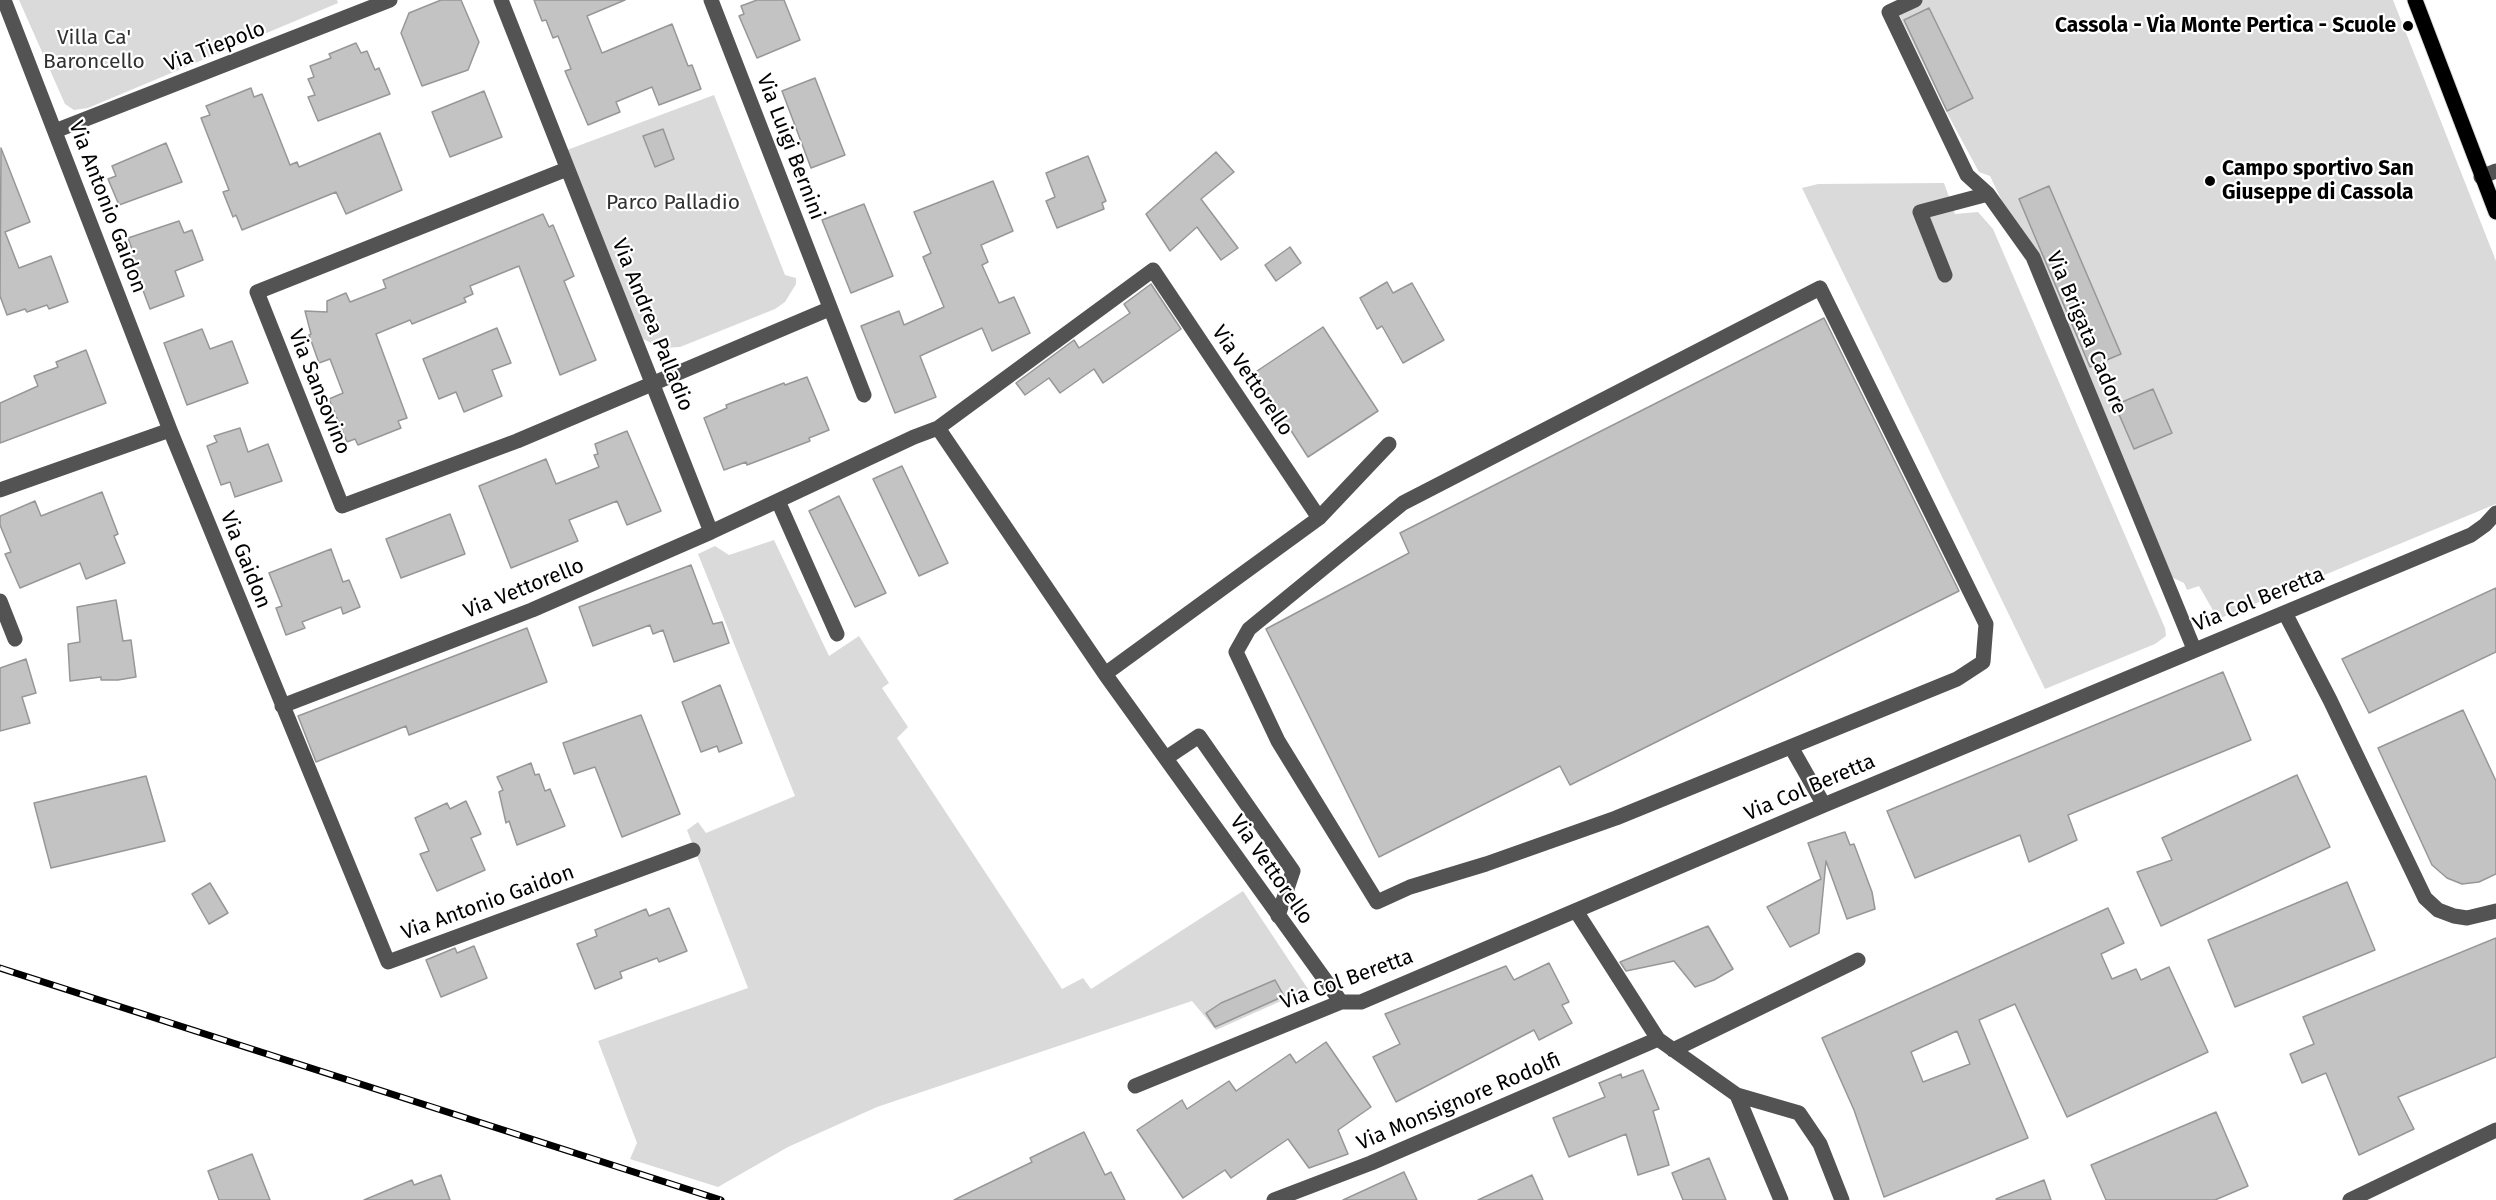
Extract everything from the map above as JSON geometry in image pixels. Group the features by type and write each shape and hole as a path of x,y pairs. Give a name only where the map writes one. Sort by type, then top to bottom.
{"main road":[{"path":"2415,0 2496,212"}],"street":[{"name":"Via Antonio Gaidon","path":"4,0 170,430"},
{"name":"Via Tiepolo","path":"55,131 390,0"},
{"name":"Via Andrea Palladio","path":"501,0 711,532"},
{"name":"Via Luigi Bernini","path":"711,0 864,396"},
{"name":"Via Brigata Cadore","path":"1915,0 1889,12 1966,175 1988,195 2033,256 2194,649"},
{"name":"Via Sansovino","path":"567,169 257,292 342,506 517,441 653,383"},
{"path":"2481,177 2496,171"},
{"path":"1945,275 1920,212 1988,195"},
{"name":"Via Vettorello","path":"282,706 532,610 711,532 914,437 938,428 1153,270 1318,519"},
{"path":"1820,288 1986,624 1983,662 1957,679 1791,747 1616,818 1486,864 1410,886 1377,902 1278,741 1236,652 1249,629 1403,503 1820,288"},
{"path":"653,383 830,309"},
{"name":"Via Vettorello","path":"938,428 1105,674 1341,1002"},
{"path":"0,490 170,430"},
{"name":"Via Gaidon","path":"170,430 282,706"},
{"path":"1105,674 1318,519 1389,444"},
{"path":"778,501 837,634"},
{"name":"Via Col Beretta","path":"1135,1086 1341,1002 1361,1002 2194,649 2471,535 2496,513"},
{"path":"2471,535 2496,531"},
{"path":"0,601 15,639"},
{"path":"2285,613 2426,898 2438,910 2454,916 2467,918 2496,911"},
{"name":"Via Antonio Gaidon","path":"282,706 388,962 693,850"},
{"path":"1166,758 1199,735 1293,871 1278,916"},
{"path":"1791,747 1824,805"},
{"path":"1576,911 1658,1039 1737,1095 1799,1113 1820,1144 1842,1200"},
{"path":"1672,1050 1858,960"},
{"name":"Via Monsignore Rodolfi","path":"1274,1200 1371,1163 1658,1039"},
{"path":"1737,1095 1781,1200"},
{"path":"2350,1200 2496,1130"}],"green space":[{"name":"Villa Ca' Baroncello","path":"19,0 337,0 338,3 88,108 74,110 65,104"},
{"name":"Campo sportivo San Giuseppe di Cassola","path":"1908,0 2393,0 2496,261 2496,504 2218,619 2199,586 2187,590 2184,583 2167,575 2091,388 1990,176 1979,172 1946,111 1895,6"},
{"name":"Parco Palladio","path":"714,95 785,275 796,278 796,284 785,302 775,309 680,347 662,348 643,339 567,150"},
{"path":"1944,183 1955,214 1978,212 1993,229 2165,628 2166,636 2155,644 2045,689 1802,188 1818,184"},
{"path":"774,540 829,656 859,636 889,683 882,688 908,727 897,738 1062,989 1083,978 1091,989 1243,891 1308,989 1216,1030 1192,1001 877,1107 788,1147 718,1187 630,1159 637,1143 598,1041 748,988 687,830 698,822 706,833 795,796 698,554 715,546 729,555"}],"building":[{"path":"441,0 461,0 479,42 468,70 422,86 401,33 409,13"},
{"path":"534,0 625,0 587,16 602,53 672,24 688,66 692,65 701,89 659,105 652,87 616,102 620,112 588,125 565,71 571,69 558,36 553,38 546,20 542,21"},
{"path":"757,0 784,0 800,40 757,58 739,16 744,14 741,6"},
{"path":"1929,8 1973,98 1947,111 1904,20"},
{"path":"356,43 361,53 367,51 375,70 379,68 390,94 318,121 308,97 315,95 308,79 314,77 310,66 331,58 329,54"},
{"path":"815,78 845,155 811,168 782,91"},
{"path":"251,88 254,97 262,94 290,165 297,162 299,167 380,133 402,190 346,214 336,192 242,230 236,215 233,217 223,192 229,190 201,118 210,115 206,106"},
{"path":"484,91 502,137 450,157 432,112"},
{"path":"663,129 674,159 655,167 643,136"},
{"path":"166,143 182,182 119,205 108,179 116,176 112,166"},
{"path":"1,148 30,222 5,232 19,268 51,256 68,302 49,309 47,305 27,312 25,309 7,315 0,296"},
{"path":"1216,152 1234,172 1201,199 1238,248 1221,260 1197,227 1170,251 1146,214"},
{"path":"1088,156 1106,201 1102,203 1104,209 1057,228 1046,201 1055,197 1046,173"},
{"path":"993,181 1013,231 981,245 988,262 982,265 999,303 1014,297 1030,333 992,351 982,328 920,356 936,397 895,413 861,326 899,311 904,325 944,307 923,257 931,253 914,212"},
{"path":"2049,186 2121,354 2090,367 2019,199"},
{"path":"864,204 893,276 851,293 822,220"},
{"path":"543,214 549,227 553,225 574,276 564,281 596,360 560,375 519,266 470,286 473,294 464,298 466,302 412,324 410,320 376,334 407,418 398,421 401,428 358,445 355,439 347,442 329,399 343,393 330,359 319,363 309,335 311,334 305,311 327,312 327,301 346,293 350,302 386,288 383,280"},
{"path":"179,221 184,233 192,230 203,260 175,271 184,296 150,309 129,253 133,252 128,238"},
{"path":"1290,247 1301,263 1276,281 1265,265"},
{"path":"1387,282 1393,293 1412,283 1444,340 1403,363 1382,326 1377,329 1360,298"},
{"path":"1151,284 1181,329 1103,383 1094,369 1060,393 1049,378 1025,395 1016,383 1074,340 1079,348 1130,313 1124,304"},
{"path":"1824,318 1959,591 1570,785 1560,766 1379,857 1266,629 1409,553 1400,533"},
{"path":"1323,327 1378,411 1308,457 1254,373"},
{"path":"497,328 511,363 492,370 502,396 464,412 456,392 439,399 423,359"},
{"path":"202,329 210,349 232,341 248,383 187,405 164,343"},
{"path":"86,350 106,403 0,443 0,403 38,386 34,376 58,367 56,362"},
{"path":"807,377 829,430 809,438 810,441 747,465 746,462 724,470 704,418 727,408 726,405 784,383 785,385"},
{"path":"2153,389 2172,433 2134,449 2115,405"},
{"path":"240,428 248,452 268,444 282,481 235,497 230,482 221,485 207,446 217,442 214,436"},
{"path":"627,431 661,511 627,525 617,501 569,520 578,541 511,568 479,486 546,459 556,484 599,467 594,455 598,454 595,444"},
{"path":"902,466 948,563 919,576 873,479"},
{"path":"102,492 118,534 114,536 125,563 86,579 80,563 20,588 5,554 11,552 0,525 0,516 35,501 41,516"},
{"path":"839,496 886,593 855,607 809,511"},
{"path":"450,514 465,554 401,578 386,539"},
{"path":"331,549 343,582 349,580 360,607 343,614 341,607 302,622 305,628 286,635 276,608 282,606 269,573"},
{"path":"691,565 713,624 722,622 729,643 674,662 663,630 653,634 650,625 593,646 579,607"},
{"path":"2496,588 2496,652 2369,713 2342,659"},
{"path":"116,600 123,641 131,640 136,677 101,680 101,677 70,681 68,644 80,642 77,607"},
{"path":"527,628 547,682 409,735 406,726 316,762 298,716"},
{"path":"26,659 36,693 22,697 30,723 0,731 0,668"},
{"path":"2223,672 2251,740 2068,815 2077,840 2029,862 2020,835 1915,878 1887,811"},
{"path":"720,685 742,743 719,752 717,746 701,752 682,702"},
{"path":"2463,710 2496,781 2496,874 2479,882 2462,884 2447,878 2432,865 2378,748"},
{"path":"641,715 680,814 622,837 595,767 574,774 563,743"},
{"path":"531,763 535,775 539,774 545,791 550,789 565,826 517,845 509,821 506,823 499,792 503,790 497,777"},
{"path":"2297,775 2330,847 2161,926 2137,872 2172,860 2162,838"},
{"path":"146,776 165,841 51,868 34,803"},
{"path":"466,801 481,834 471,838 485,870 437,891 420,854 429,851 415,818 447,803 450,809"},
{"path":"1845,832 1850,845 1854,844 1872,892 1875,909 1847,919 1826,861 1819,933 1790,947 1767,907 1821,879 1808,843"},
{"path":"2347,882 2375,950 2235,1007 2208,940"},
{"path":"210,883 228,913 209,924 192,894"},
{"path":"669,908 687,951 659,962 657,958 620,972 622,978 595,989 577,944 597,936 595,930 646,909 649,916"},
{"path":"2108,908 2124,943 2101,954 2112,979 2136,969 2141,980 2169,967 2208,1052 2067,1117 2015,1004 1979,1020 2028,1138 1884,1197 1854,1110 1822,1038","holes":["1957,1031 1970,1064 1923,1082 1911,1052"]},
{"path":"1708,926 1733,969 1714,980 1695,987 1674,961 1626,971 1620,962"},
{"path":"2496,938 2496,1057 2398,1097 2414,1129 2359,1155 2326,1073 2302,1083 2290,1054 2314,1044 2303,1017"},
{"path":"474,946 487,978 441,997 426,960 455,948 457,953"},
{"path":"1549,963 1569,1002 1562,1005 1572,1023 1539,1040 1534,1030 1396,1102 1373,1057 1400,1044 1385,1014 1506,966 1514,980"},
{"path":"1275,980 1284,996 1215,1027 1206,1013 1221,1003"},
{"path":"1326,1042 1371,1107 1338,1130 1348,1154 1309,1168 1288,1139 1231,1178 1225,1170 1183,1198 1137,1130 1182,1100 1187,1109 1229,1081 1236,1091 1290,1054 1296,1063"},
{"path":"1643,1070 1659,1109 1653,1111 1669,1165 1638,1175 1626,1134 1569,1157 1553,1118 1605,1097 1599,1083 1621,1074 1622,1078"},
{"path":"2216,1112 2248,1186 2215,1200 2106,1200 2091,1165"},
{"path":"1084,1132 1105,1175 1111,1172 1125,1200 954,1200 1032,1162 1030,1158"},
{"path":"252,1154 270,1200 219,1200 208,1171"},
{"path":"1709,1158 1726,1200 1683,1200 1672,1173"},
{"path":"1404,1172 1417,1200 1343,1200"},
{"path":"441,1175 450,1200 364,1200 412,1180 414,1185"},
{"path":"1532,1175 1543,1200 1478,1200"},
{"path":"2044,1180 2051,1200 1996,1199"}],"railway":[{"path":"0,968 721,1200"}],"place":[{"name":"Cassola - Via Monte Pertica - Scuole","path":"2408,26"},
{"name":"Campo sportivo San Giuseppe di Cassola","path":"2210,181"}]}
